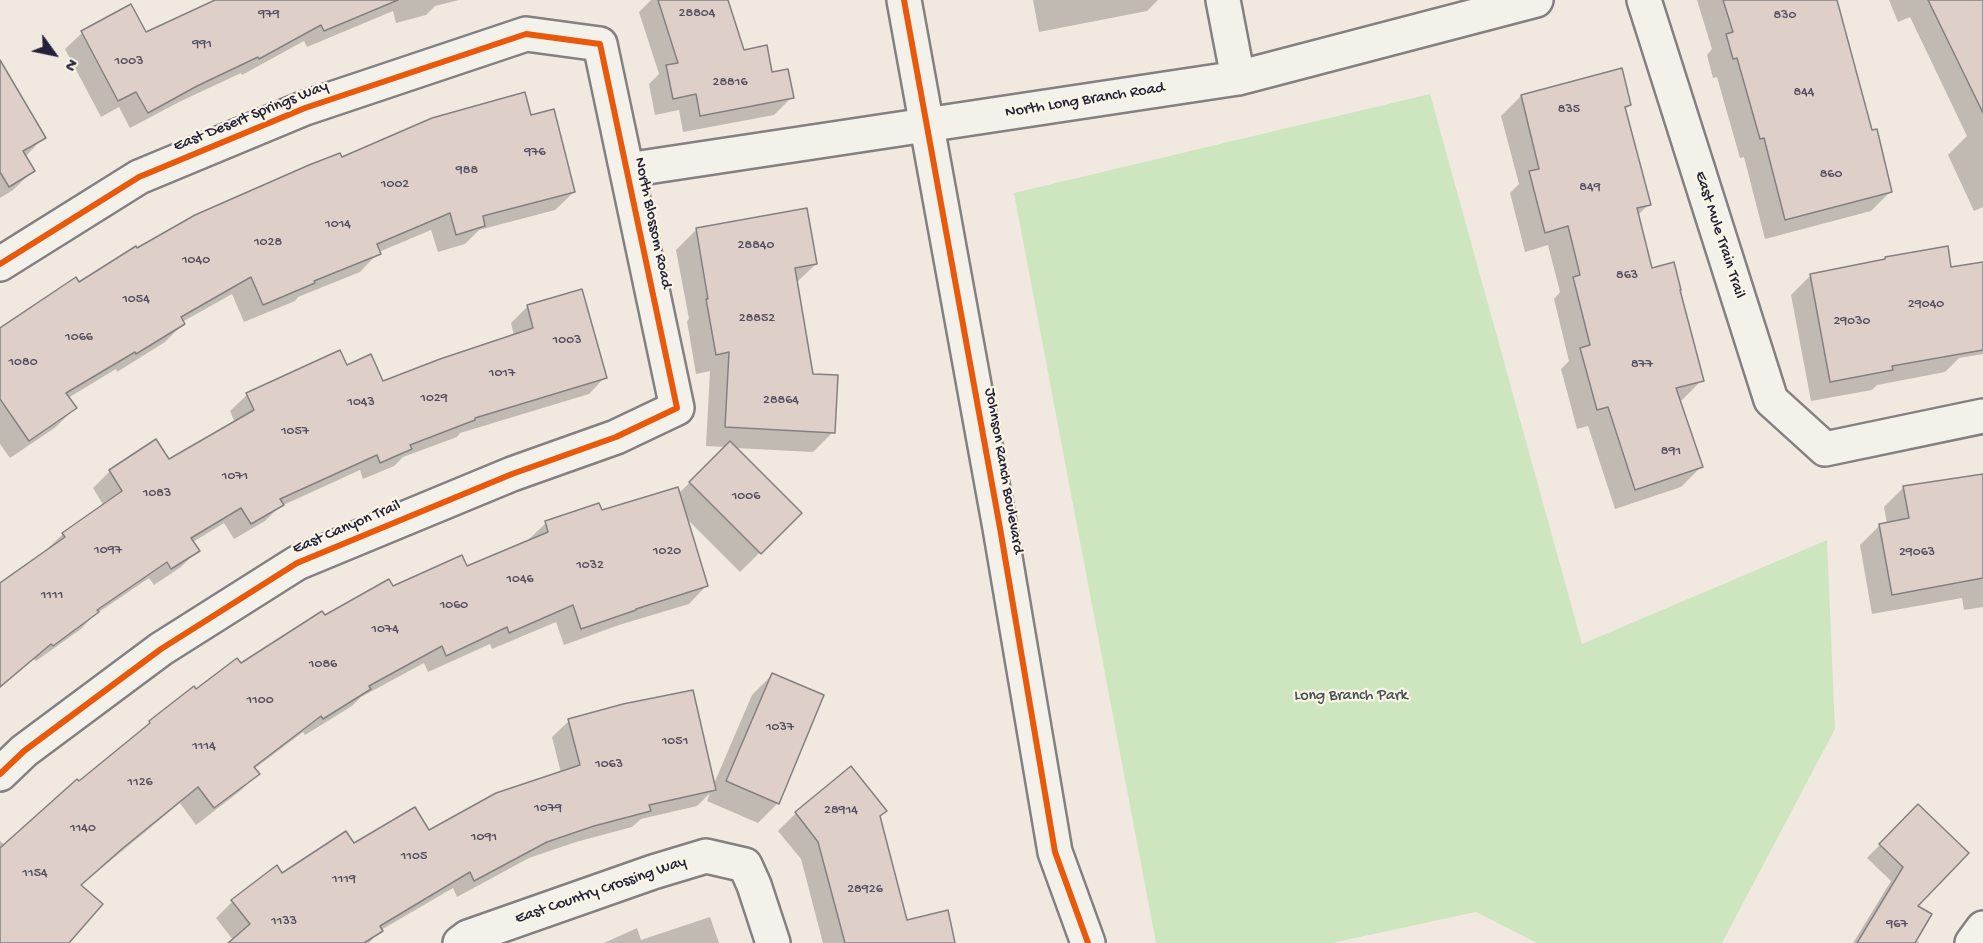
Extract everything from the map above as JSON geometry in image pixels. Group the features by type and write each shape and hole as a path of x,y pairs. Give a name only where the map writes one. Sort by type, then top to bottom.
{"street":[{"name":"Johnson Ranch Boulevard","path":"904,0 1000,528 1055,852 1088,943"},
{"path":"1222,0 1238,78"},
{"name":"North Long Branch Road","path":"627,170 1238,78 1536,0"},
{"name":"East Mule Train Trail","path":"1644,0 1771,400 1825,449 1983,416"},
{"name":"East Desert Springs Way","path":"0,264 139,177 305,108 526,34 600,44"},
{"name":"North Blossom Road","path":"600,44 677,408"},
{"name":"East Canyon Trail","path":"0,774 24,751 161,649 297,562 512,474 616,437 677,408"},
{"name":"East Country Crossing Way","path":"460,943 468,937 706,856 745,865 754,885 772,943"},
{"path":"1972,943 1983,928"}],"green space":[{"name":"Long Branch Park","path":"1430,94 1582,644 1827,540 1835,729 1722,943 1537,943 1476,912 1332,943 1156,943 1014,193"}],"building":[{"path":"215,0 398,0 324,31 321,25 259,59 258,57 197,86 148,113 136,92 118,101 81,31 131,4 146,32"},
{"path":"658,0 728,0 744,50 767,45 772,72 788,69 794,98 700,116 696,94 673,99 666,65 678,63"},
{"path":"1723,0 1837,0 1872,130 1877,129 1892,192 1785,220 1764,138 1760,139 1737,58 1733,59 1726,34 1733,32"},
{"path":"1928,0 1983,0 1983,113"},
{"path":"0,60 46,138 23,151 35,171 9,187 0,172"},
{"path":"1622,68 1631,105 1625,107 1651,205 1637,208 1652,268 1674,262 1704,381 1676,388 1703,467 1635,490 1608,407 1597,410 1580,348 1590,345 1573,277 1580,275 1568,226 1545,233 1529,171 1539,169 1521,95"},
{"path":"525,92 531,115 554,109 575,192 483,216 485,226 456,235 450,213 377,244 381,254 263,305 251,277 181,317 185,324 66,393 77,408 29,441 0,399 0,328 76,277 79,282 136,246 137,248 195,215 309,165 340,153 342,157 432,118"},
{"path":"807,208 817,264 795,268 813,374 838,375 835,433 725,427 729,352 716,355 696,228"},
{"path":"1948,246 1951,267 1983,262 1983,350 1892,366 1893,370 1830,382 1810,274"},
{"path":"582,289 607,378 475,418 475,420 410,445 412,449 380,463 377,455 280,499 284,505 251,524 241,508 191,538 200,551 171,569 167,562 97,610 99,612 53,646 51,644 0,687 0,583 65,537 62,533 122,491 109,470 156,439 169,459 254,410 246,393 340,350 347,365 371,354 383,381 533,328 527,305"},
{"path":"730,441 802,513 761,554 689,482"},
{"path":"1983,474 1983,578 1892,595 1879,524 1909,518 1903,486"},
{"path":"678,487 708,586 581,629 573,605 509,633 507,627 446,656 442,646 369,686 371,689 323,719 321,716 254,767 260,774 214,808 198,787 81,885 103,904 69,943 0,943 0,848 77,779 79,781 194,686 196,689 237,658 241,663 322,611 325,615 389,579 393,586 462,555 467,566 548,532 545,521 599,503 602,510"},
{"path":"772,673 824,695 779,804 726,781"},
{"path":"693,690 716,790 649,805 651,811 594,826 547,842 474,881 470,872 380,926 383,931 364,943 228,943 250,924 231,900 277,865 282,873 346,831 354,843 415,807 429,830 496,793 580,765 568,719 623,704"},
{"path":"851,766 887,811 880,816 907,920 948,910 955,943 845,943 818,842 795,812"},
{"path":"1918,804 1969,853 1918,906 1932,914 1915,943 1857,943 1903,867 1879,844"}],"cycle path":[{"path":"904,0 1000,528 1055,852 1088,943"},
{"path":"0,264 139,177 305,108 526,34 600,44 677,408 616,437 512,474 297,563 161,649 24,751 0,774"}]}
